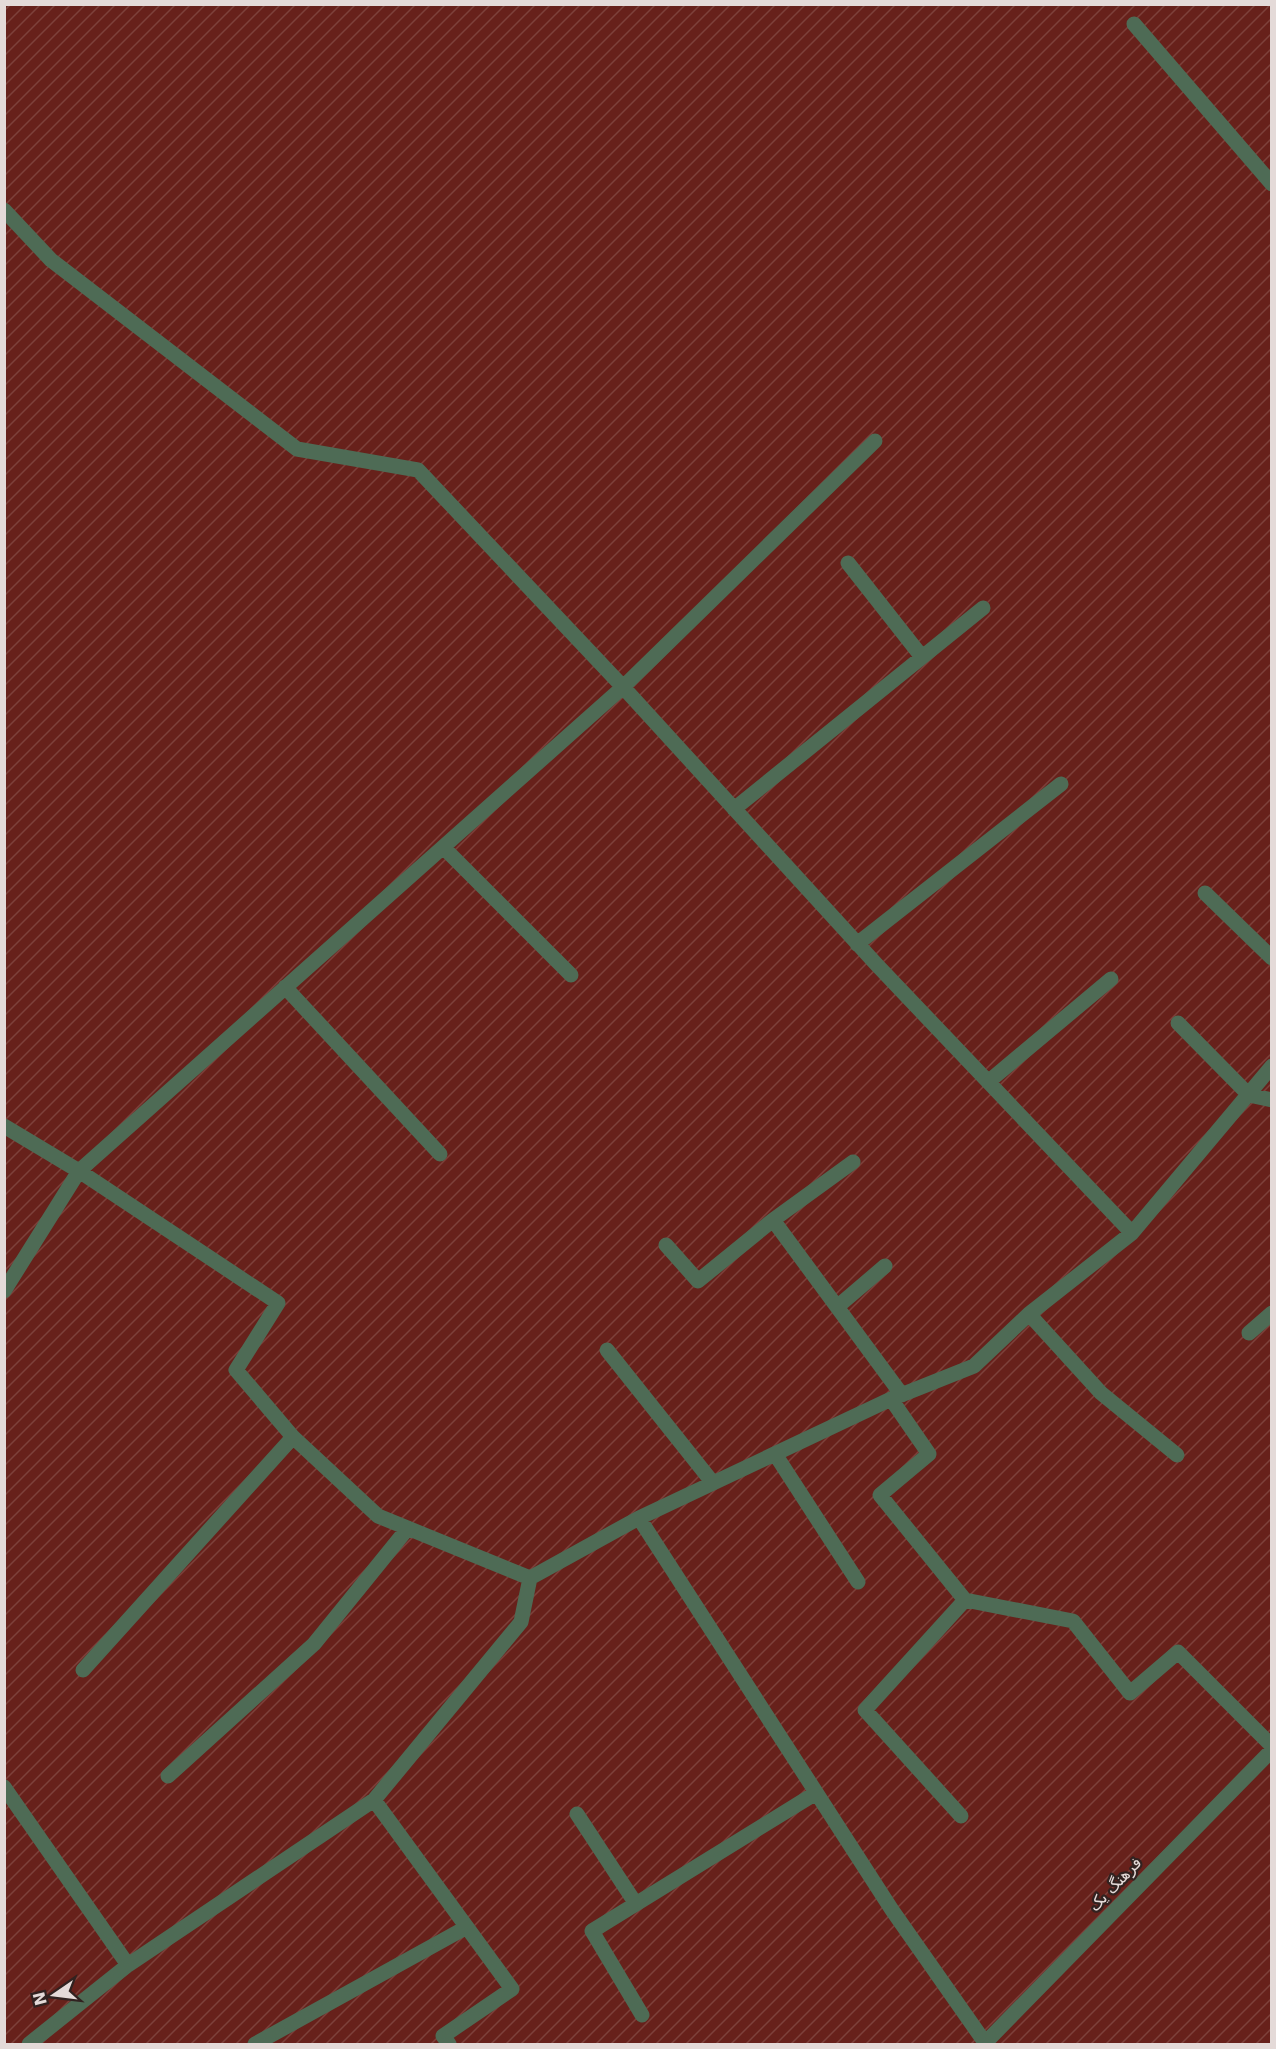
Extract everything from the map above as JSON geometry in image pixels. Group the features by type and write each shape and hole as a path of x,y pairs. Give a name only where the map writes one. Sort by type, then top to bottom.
{"street":[{"path":"1134,24 1272,184"},
{"path":"4,210 51,261 297,449 418,470 623,687 857,944 1132,1233"},
{"path":"4,1291 79,1171 623,687 875,441"},
{"path":"848,563 922,657"},
{"path":"734,809 983,608"},
{"path":"857,944 1061,784"},
{"path":"443,847 571,975"},
{"path":"1205,893 1272,958"},
{"path":"988,1082 1111,979"},
{"path":"285,987 440,1154"},
{"path":"1178,1023 1249,1095 1272,1100"},
{"path":"29,2044 128,1965 374,1800 521,1622 530,1578 639,1518 897,1397 974,1366 1029,1314 1132,1233 1272,1066"},
{"path":"4,1126 79,1171 278,1303 236,1370 293,1437 378,1516 530,1578"},
{"path":"666,1245 698,1281 773,1220 853,1162"},
{"path":"773,1220 837,1307 897,1397 929,1454 879,1495 965,1600 1073,1622 1130,1693 1178,1652 1272,1748"},
{"path":"837,1307 885,1266"},
{"path":"1249,1333 1272,1313"},
{"path":"1029,1314 1101,1393 1177,1455"},
{"path":"607,1350 714,1483"},
{"path":"83,1670 293,1437"},
{"path":"775,1454 858,1581"},
{"path":"639,1518 892,1910 986,2044"},
{"path":"168,1776 314,1644 408,1528"},
{"path":"961,1816 865,1710 965,1600"},
{"name":"فرهنگ یک","path":"986,2044 1272,1748"},
{"path":"4,1787 128,1965"},
{"path":"642,2015 592,1931 816,1793"},
{"path":"374,1800 512,1989 444,2036 448,2044"},
{"path":"577,1814 636,1904"},
{"path":"255,2044 467,1927"}],"shaded area":[{"path":"5,5 1271,5 1271,2044 5,2044"}]}
